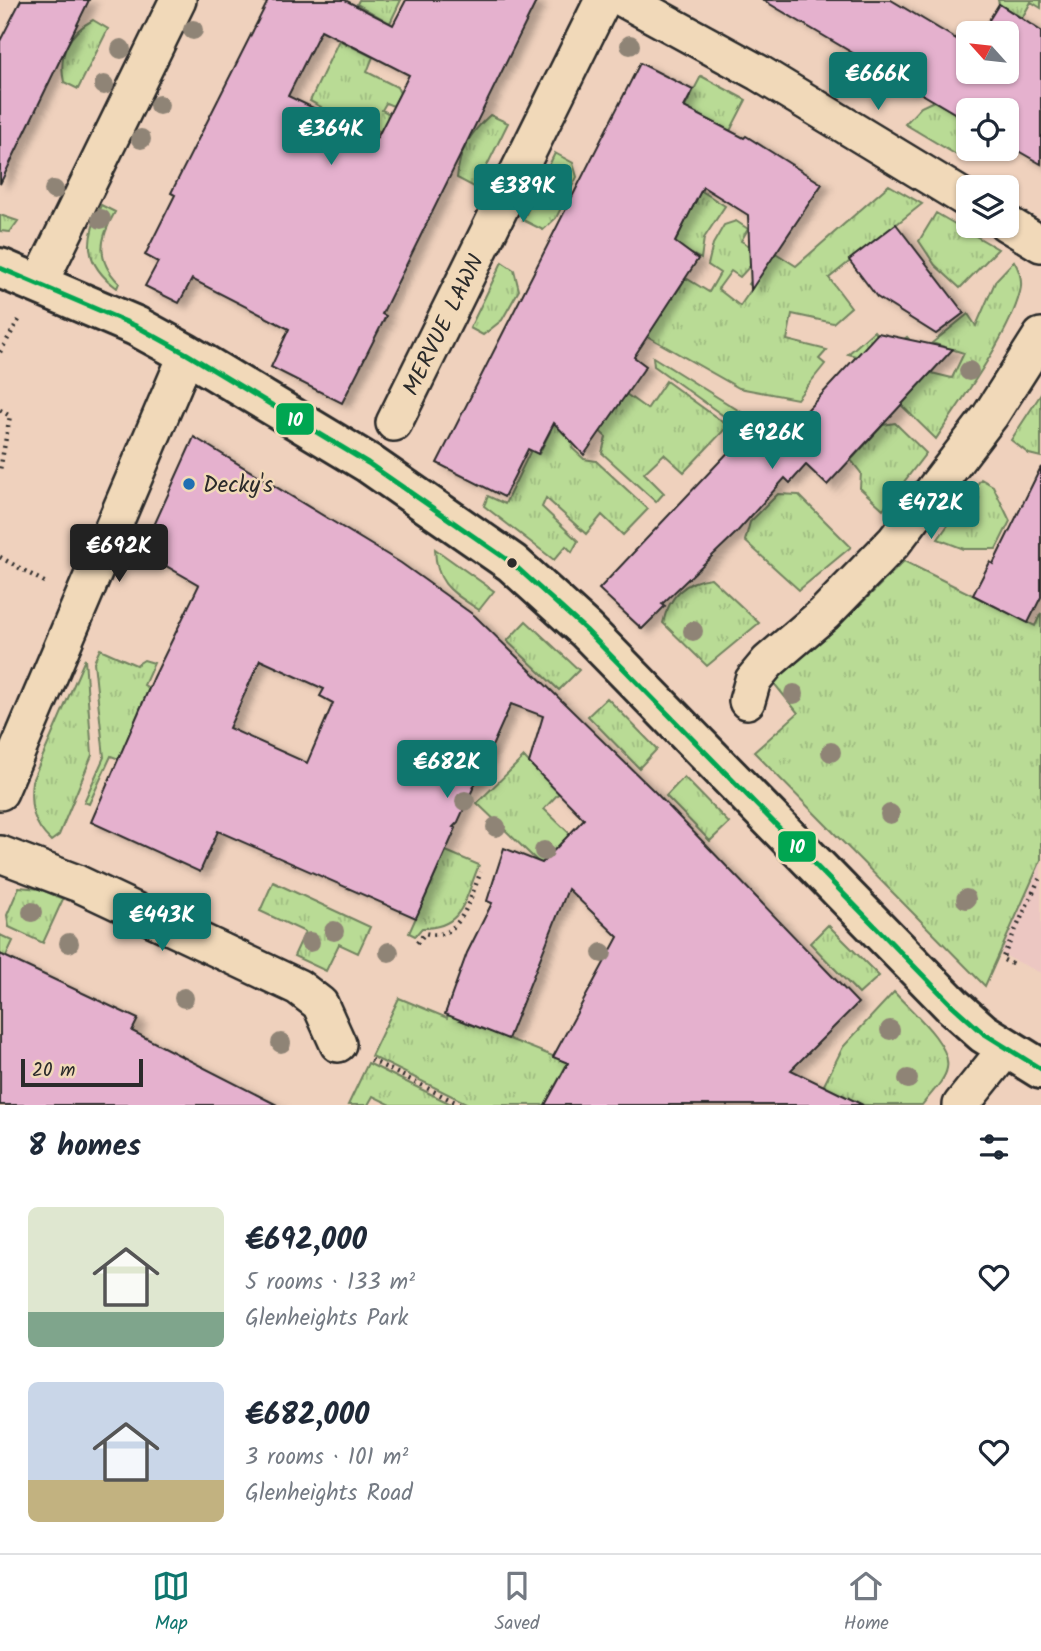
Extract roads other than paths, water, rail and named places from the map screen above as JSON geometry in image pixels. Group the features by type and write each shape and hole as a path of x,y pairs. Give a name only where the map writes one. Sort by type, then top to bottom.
{"street":[{"path":"39,284 178,0"},
{"name":"MERVUE LAWN","path":"394,422 603,0"},
{"path":"625,0 759,73 956,193"},
{"path":"1019,231 1041,244"},
{"path":"0,268 136,326 187,354 368,463 512,563 595,639 953,1006 1006,1049 1041,1069"},
{"path":"747,701 753,680 768,662 824,614 894,542 990,416 1041,336"},
{"path":"0,792 187,354"},
{"path":"0,854 77,883 298,987 320,1004 352,1051"},
{"path":"961,1105 1006,1049"}],"place":[{"name":"Decky's","path":"189,484"}]}
